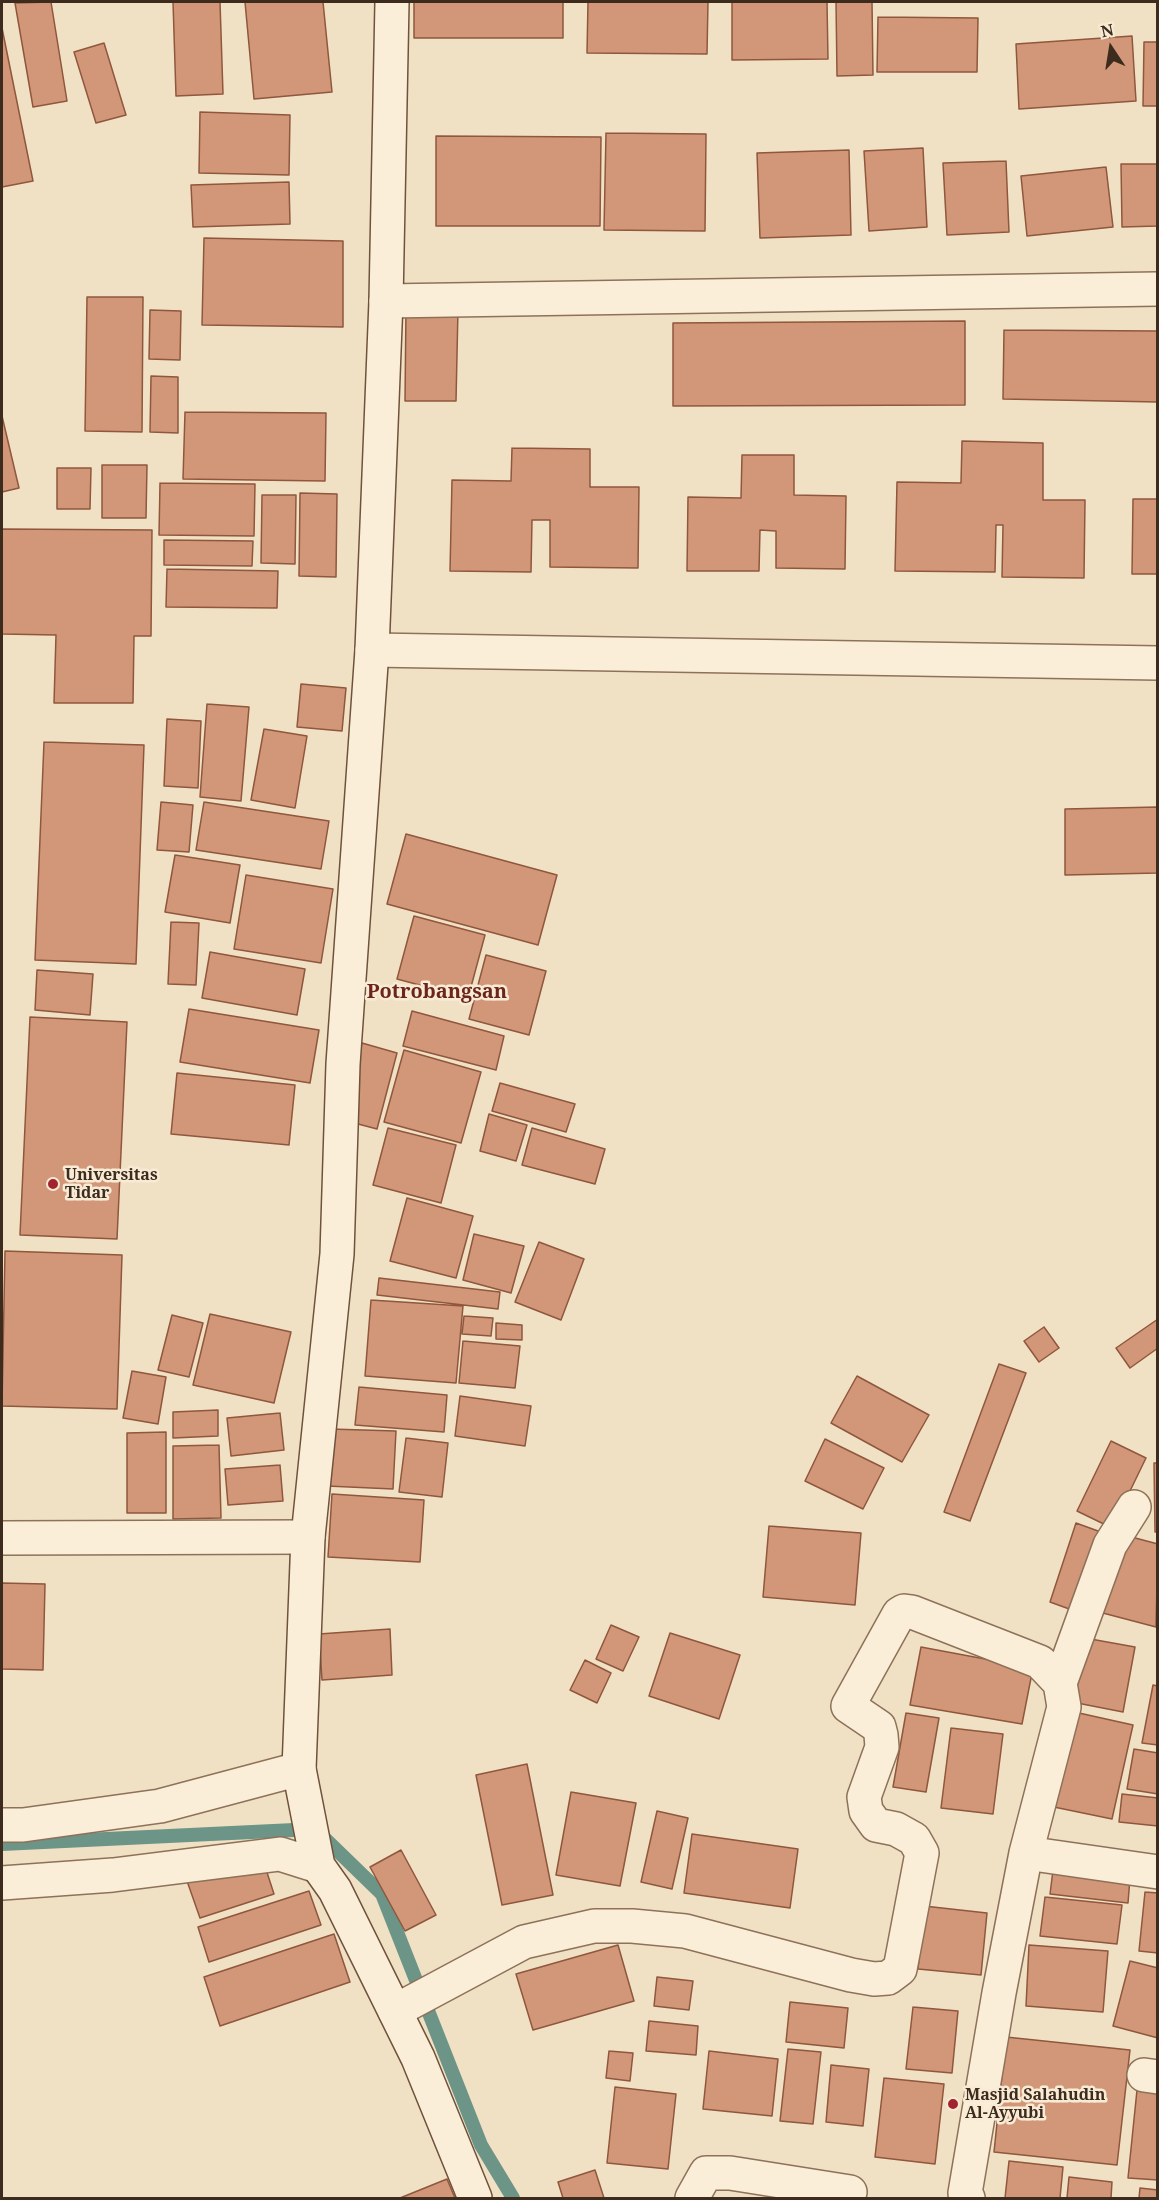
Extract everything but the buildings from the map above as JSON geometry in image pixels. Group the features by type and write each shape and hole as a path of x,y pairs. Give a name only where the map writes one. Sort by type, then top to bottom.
{"street":[{"path":"392,2 386,301 372,650 344,1053 337,1254 308,1537 301,1777 317,1859 401,2007 418,2058 476,2199"},
{"path":"386,301 1158,289"},
{"path":"372,650 1158,663"},
{"path":"968,2199 965,2193 1026,1853 1064,1707 1060,1683 1110,1545 1134,1507"},
{"path":"2,1538 308,1537"},
{"path":"401,2007 524,1942 594,1926 632,1926 685,1931 850,1975 888,1978 900,1970 922,1853 914,1839 896,1829 876,1825 866,1811 864,1797 882,1747 881,1735 879,1727 848,1706 899,1614 904,1611 912,1612 1040,1662 1060,1683"},
{"path":"2,1825 23,1825 160,1806 301,1777"},
{"path":"1026,1853 1158,1872"},
{"path":"2,1883 113,1875 280,1854 317,1859"},
{"path":"692,2199 695,2189 706,2173 730,2173 850,2192"}],"waterway":[{"path":"2,1844 315,1829 382,1894 481,2145 513,2198"}],"place":[{"name":"Universitas Tidar","path":"53,1184"},
{"name":"Masjid Salahudin Al-Ayyubi","path":"953,2104"}],"district":[{"name":"Potrobangsan","path":"437,992"}]}
